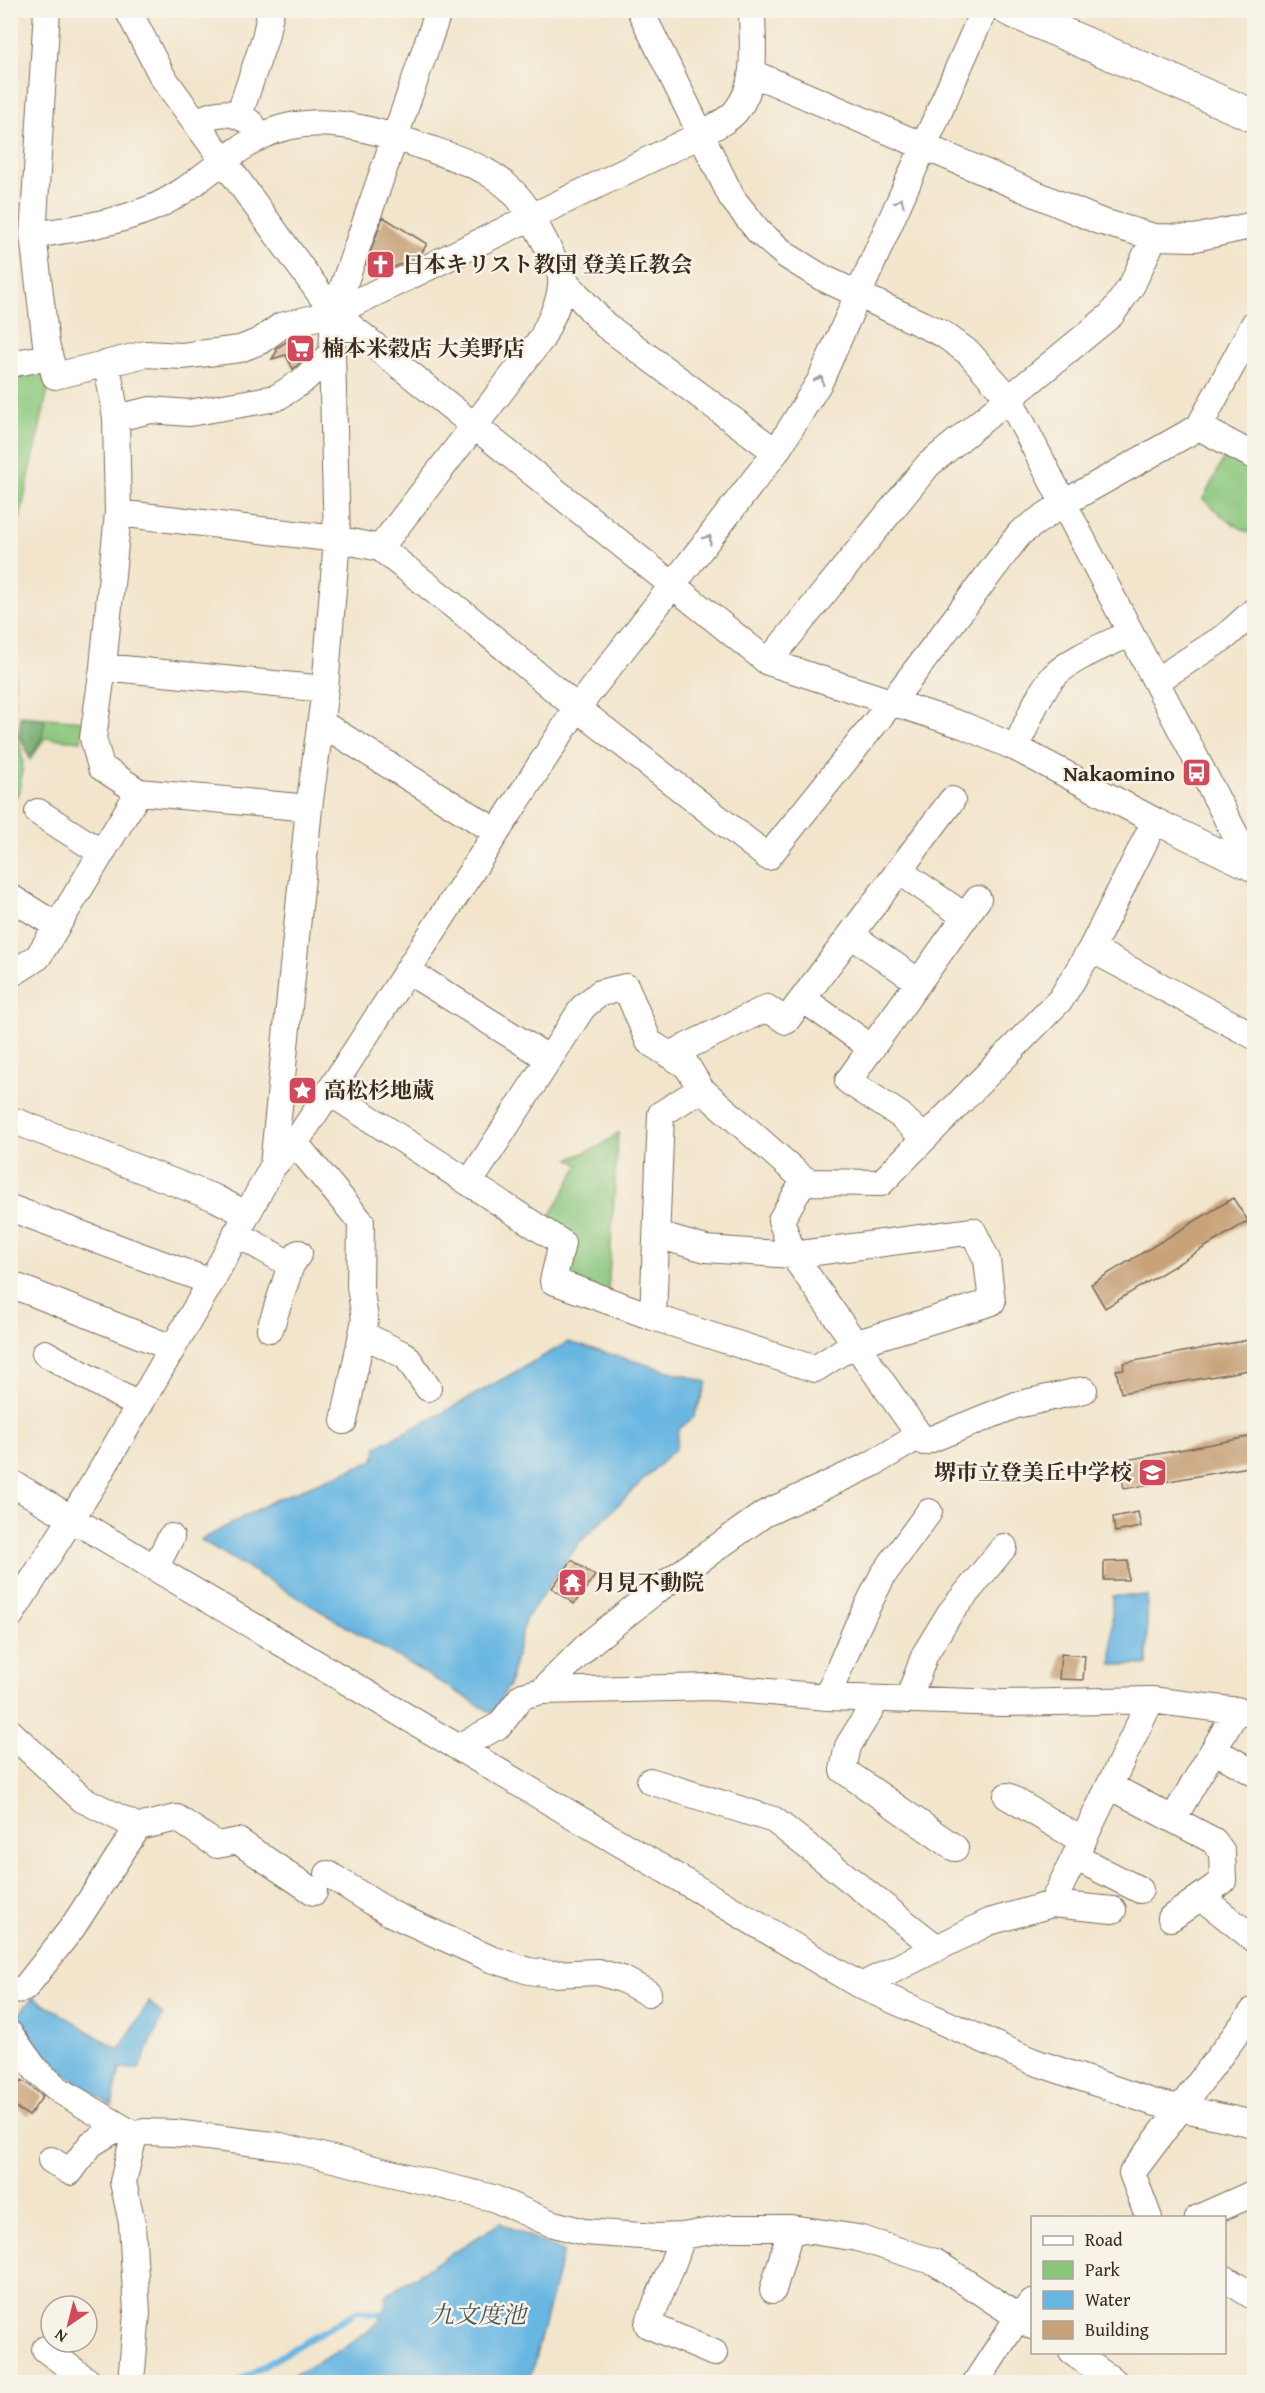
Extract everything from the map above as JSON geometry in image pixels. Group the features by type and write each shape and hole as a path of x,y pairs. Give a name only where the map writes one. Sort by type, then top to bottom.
{"main road":[{"path":"1010,10 1254,116"}],"street":[{"path":"47,10 33,235 49,357 55,376 146,354 182,356 240,349 260,341 281,326 334,313 700,135 735,113 747,94 752,73 752,10"},
{"path":"128,10 162,76 334,313 472,426 542,477 768,662 965,726 1016,748 1155,821 1254,866"},
{"path":"239,115 265,38 271,10"},
{"path":"273,1166 309,808 325,689 337,539 332,354 334,313 439,10"},
{"path":"640,10 732,198 759,232 787,256 860,297 943,334 969,353 1009,398 1254,866"},
{"path":"10,1616 72,1520 139,1406 211,1282 273,1166 295,1143 329,1092 495,831 577,708 776,452 820,381 860,297 984,10"},
{"path":"752,73 1099,221 1154,237 1195,237 1254,225"},
{"path":"196,122 223,111 239,115 262,135"},
{"path":"33,235 105,225 153,208 192,185 262,135 301,125 347,124 394,136 489,171 515,191 531,216 561,277 605,325 776,452"},
{"path":"768,662 928,465 1111,315 1132,285 1154,237"},
{"path":"380,548 542,338 555,308 561,277"},
{"path":"117,513 337,539 380,548 468,616 577,708 768,857 891,703 1020,533 1064,503 1199,428 1254,324"},
{"path":"116,418 151,410 189,413 276,398 301,382 332,354"},
{"path":"10,364 49,357"},
{"path":"107,364 116,418 117,513 103,667 93,738 101,767 139,792 309,808"},
{"path":"1199,428 1254,456"},
{"path":"1156,681 1226,636 1254,610"},
{"path":"1016,748 1036,703 1054,676 1082,658 1131,633"},
{"path":"103,667 325,689"},
{"path":"321,723 495,831"},
{"path":"10,975 38,957 139,792"},
{"path":"669,1055 767,1008 786,1022 952,800"},
{"path":"38,812 102,852"},
{"path":"470,1182 583,1007 600,993 627,987 649,1042 687,1066 701,1089 807,1182 881,1183 1060,999 1091,948 1155,821"},
{"path":"899,871 972,908 848,1080 900,1115 924,1138"},
{"path":"10,897 57,926"},
{"path":"851,935 919,982"},
{"path":"1091,948 1254,1036"},
{"path":"408,971 548,1058"},
{"path":"803,999 872,1048"},
{"path":"652,1317 661,1114 701,1089"},
{"path":"329,1092 562,1243 553,1281 652,1317 815,1369 854,1344 992,1302 987,1260 973,1231 793,1255 706,1249 657,1235"},
{"path":"27,1118 121,1151 215,1198 241,1224 295,1259 272,1330"},
{"path":"295,1143 361,1222 360,1286 365,1319 344,1421"},
{"path":"805,1179 781,1220 793,1255 924,1442 1016,1405 1084,1390"},
{"path":"10,1208 211,1282"},
{"path":"10,1284 40,1285 172,1348"},
{"path":"362,1334 406,1356 428,1388"},
{"path":"45,1353 139,1406"},
{"path":"542,1691 590,1643 654,1592 764,1514 872,1464 920,1436"},
{"path":"10,1482 861,1986 1032,2061 1152,2102 1254,2124"},
{"path":"827,1697 857,1627 883,1575 929,1512"},
{"path":"155,1568 171,1537"},
{"path":"908,1700 925,1654 945,1622 1004,1546"},
{"path":"459,1748 500,1725 522,1696 542,1691 713,1687 827,1697 1003,1703 1151,1700 1246,1711"},
{"path":"877,1699 848,1746 843,1770 955,1848"},
{"path":"1052,1904 1151,1700"},
{"path":"1173,1819 1214,1750 1246,1711"},
{"path":"10,1732 82,1799 138,1827 177,1818 217,1845 238,1841 321,1883 491,1959 529,1971 551,1974 598,1972 622,1979 648,1993"},
{"path":"1214,1750 1254,1773"},
{"path":"650,1781 774,1820 937,1948"},
{"path":"1110,1786 1214,1840 1222,1852 1223,1881 1171,1918"},
{"path":"1007,1796 1140,1890"},
{"path":"10,1992 25,1988 72,1928 138,1827"},
{"path":"1202,1898 1254,1939"},
{"path":"861,1986 989,1922 1052,1904 1113,1910"},
{"path":"1149,2216 1132,2173 1254,2010"},
{"path":"10,2034 36,2070 60,2090 127,2131"},
{"path":"127,2131 123,2182 132,2223 137,2313 131,2382"},
{"path":"51,2160 70,2172 91,2144 127,2131 175,2133 280,2146 493,2198 550,2223 584,2232 682,2236 730,2228 790,2228 858,2238 935,2262 1028,2315 976,2382"},
{"path":"1200,2216 1254,2193"},
{"path":"773,2290 790,2228"},
{"path":"682,2236 672,2271 664,2280 648,2325 714,2353"},
{"path":"1226,2279 1254,2297"},
{"path":"52,2354 89,2382"},
{"path":"1075,2354 1115,2382"}],"green space":[{"path":"11,370 39,370 49,385 16,536 14,712 23,761 20,790 11,804"},
{"path":"1228,451 1254,464 1253,535 1228,521 1203,499"},
{"path":"20,716 83,721 81,741 45,738 30,760 20,736"},
{"path":"21,718 45,719 42,738 32,755 29,755 21,735"},
{"path":"618,1133 608,1292 565,1276 545,1225 579,1165 570,1159 600,1146"}],"water":[{"path":"568,1342 707,1382 694,1417 678,1430 676,1448 579,1543 525,1620 509,1685 492,1713 201,1540 273,1501 374,1460 377,1446 439,1415"},
{"path":"1112,1596 1147,1596 1147,1665 1112,1665"},
{"path":"33,1997 119,2050 149,2002 163,2015 139,2069 120,2068 112,2106 52,2065 15,2019"},
{"name":"九文度池","path":"500,2223 563,2252 529,2382 281,2382 359,2338 383,2315 386,2295"}],"building":[{"path":"383,217 427,244 421,254 386,271 366,265"},
{"path":"291,339 307,356 293,369 286,355 272,359 277,351 275,349"},
{"path":"1233,1198 1248,1221 1105,1308 1091,1284"},
{"path":"1254,1339 1254,1369 1121,1393 1116,1370 1124,1369 1123,1363"},
{"path":"1254,1436 1254,1466 1124,1489 1120,1465 1127,1463 1126,1460"},
{"path":"1138,1512 1141,1527 1115,1532 1113,1517"},
{"name":"月見不動院","path":"572,1560 595,1576 574,1604 552,1588"},
{"path":"1128,1561 1128,1580 1104,1580 1104,1562"},
{"path":"1061,1654 1085,1656 1083,1680 1059,1679"},
{"path":"22,2080 43,2096 29,2116 10,2104 10,2097"}],"waterway":[{"path":"237,2382 358,2311 383,2314"}],"place":[{"name":"日本キリスト教団 登美丘教会","path":"381,264"},
{"name":"楠本米穀店 大美野店","path":"301,348"},
{"name":"Nakaomino","path":"1196,773"},
{"name":"高松杉地蔵","path":"303,1090"},
{"name":"堺市立登美丘中学校","path":"1153,1472"},
{"name":"月見不動院","path":"573,1582"}]}
